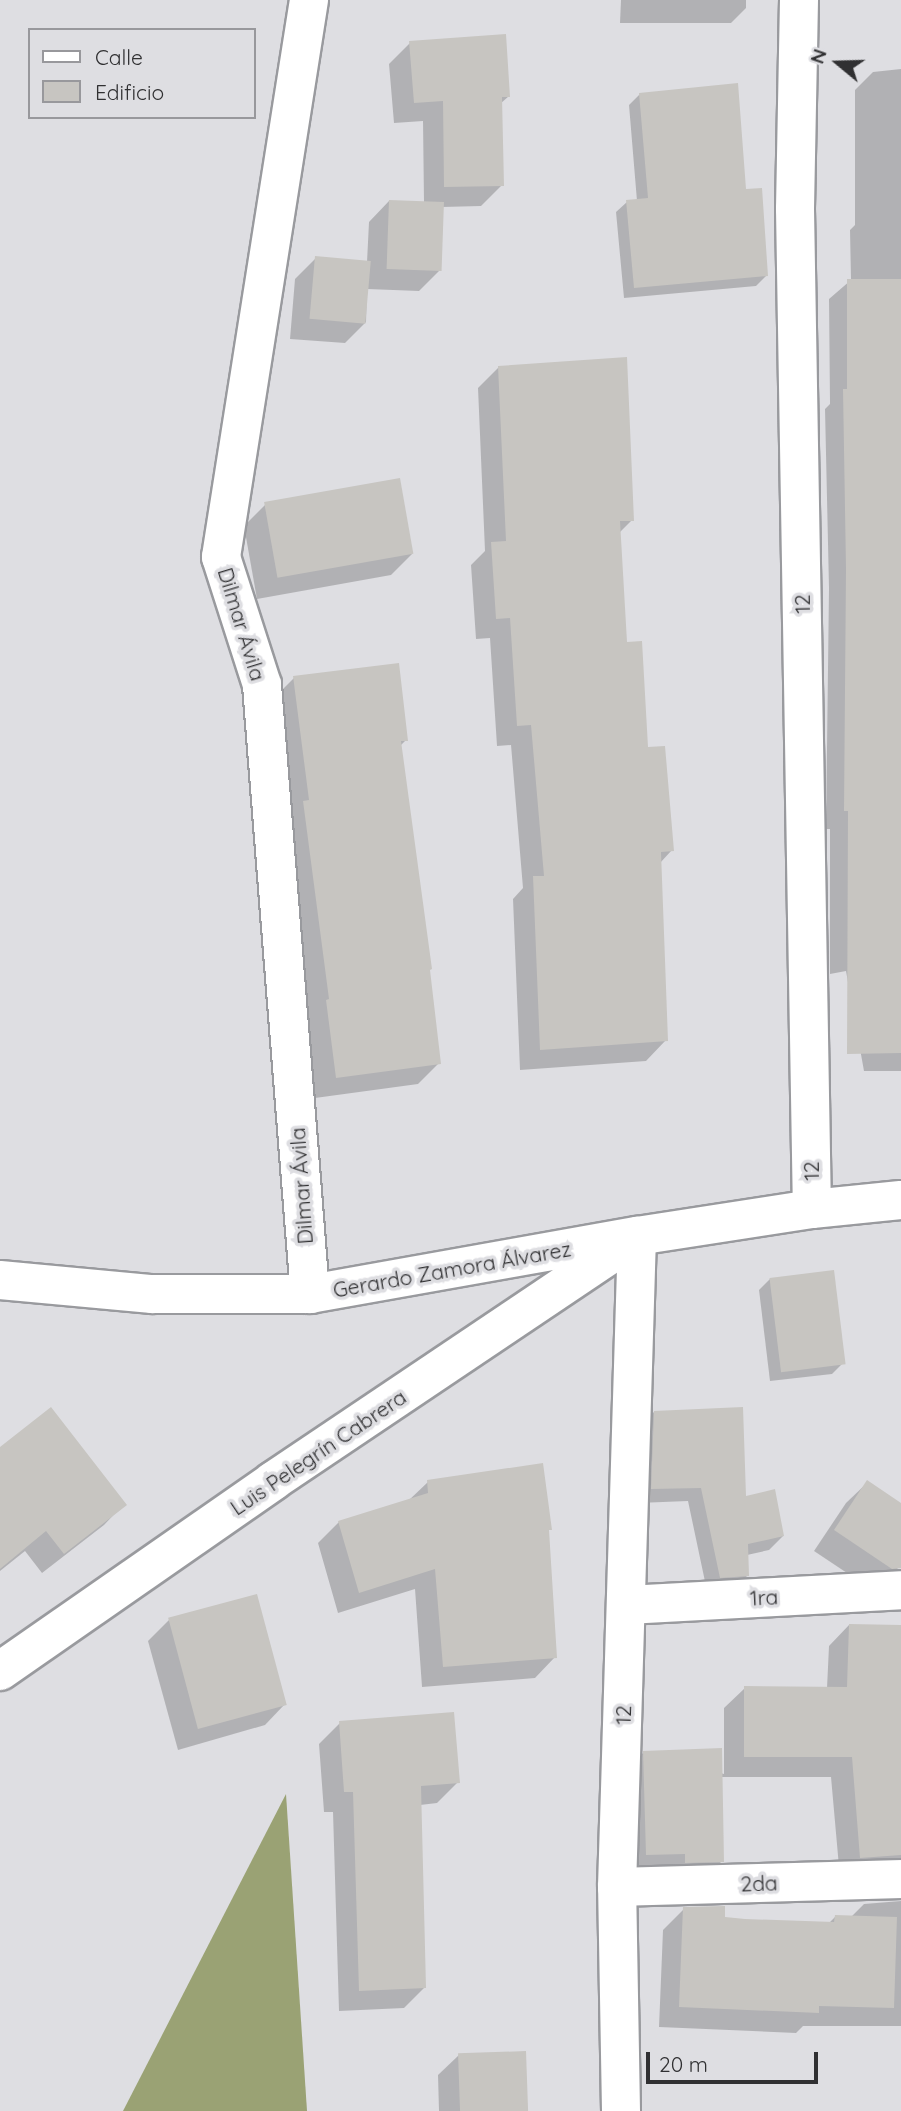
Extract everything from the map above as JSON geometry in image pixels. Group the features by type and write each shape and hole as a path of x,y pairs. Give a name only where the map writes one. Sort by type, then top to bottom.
{"street":[{"name":"Dilmar Ávila","path":"309,0 221,557 262,685 310,1294"},
{"name":"12","path":"799,0 795,209 812,1209"},
{"name":"Gerardo Zamora Álvarez","path":"0,1280 152,1294 310,1294 637,1236 812,1209 901,1200"},
{"name":"12","path":"621,2111 617,1887 637,1236"},
{"name":"Luis Pelegrín Cabrera","path":"0,1671 273,1481 637,1236"},
{"name":"1ra","path":"626,1605 901,1590"},
{"name":"2da","path":"617,1887 901,1879"}],"green space":[{"path":"286,1794 307,2111 123,2111"}],"building":[{"path":"506,34 510,97 502,97 504,186 444,187 443,101 414,103 409,41"},
{"path":"738,83 746,189 762,188 768,276 634,288 626,200 648,198 639,93"},
{"path":"389,200 444,202 442,271 387,269"},
{"path":"315,256 371,261 365,324 310,319"},
{"path":"847,279 901,279 901,1053 847,1054 848,811 844,811 846,569 843,389 847,389"},
{"path":"627,357 634,521 620,521 627,642 642,641 648,747 665,746 674,851 661,852 668,1041 540,1050 533,876 544,876 531,725 517,726 510,618 496,619 491,542 506,541 498,366"},
{"path":"400,478 413,554 277,578 264,502"},
{"path":"399,663 408,741 401,741 432,969 441,1064 336,1078 326,1000 329,999 303,801 309,800 293,676"},
{"path":"834,1270 846,1364 781,1372 769,1278"},
{"path":"51,1407 127,1505 64,1554 46,1531 0,1569 0,1447"},
{"path":"743,1407 746,1496 775,1489 784,1536 748,1544 749,1576 720,1578 701,1488 651,1489 654,1411"},
{"path":"543,1463 552,1530 549,1530 557,1658 443,1667 435,1569 359,1593 338,1521 428,1493 427,1480"},
{"path":"867,1480 901,1503 901,1568 892,1569 834,1530"},
{"path":"257,1594 287,1705 198,1729 168,1618"},
{"path":"849,1624 901,1625 901,1855 860,1858 852,1757 744,1757 744,1686 847,1687"},
{"path":"454,1712 460,1783 421,1786 426,1988 359,1991 353,1792 344,1792 339,1721"},
{"path":"722,1748 724,1862 685,1863 685,1854 646,1855 643,1751"},
{"path":"725,1906 725,1917 745,1919 834,1922 835,1915 897,1917 894,2008 819,2006 819,2013 679,2007 683,1907"},
{"path":"526,2051 528,2111 460,2111 458,2053"}]}
